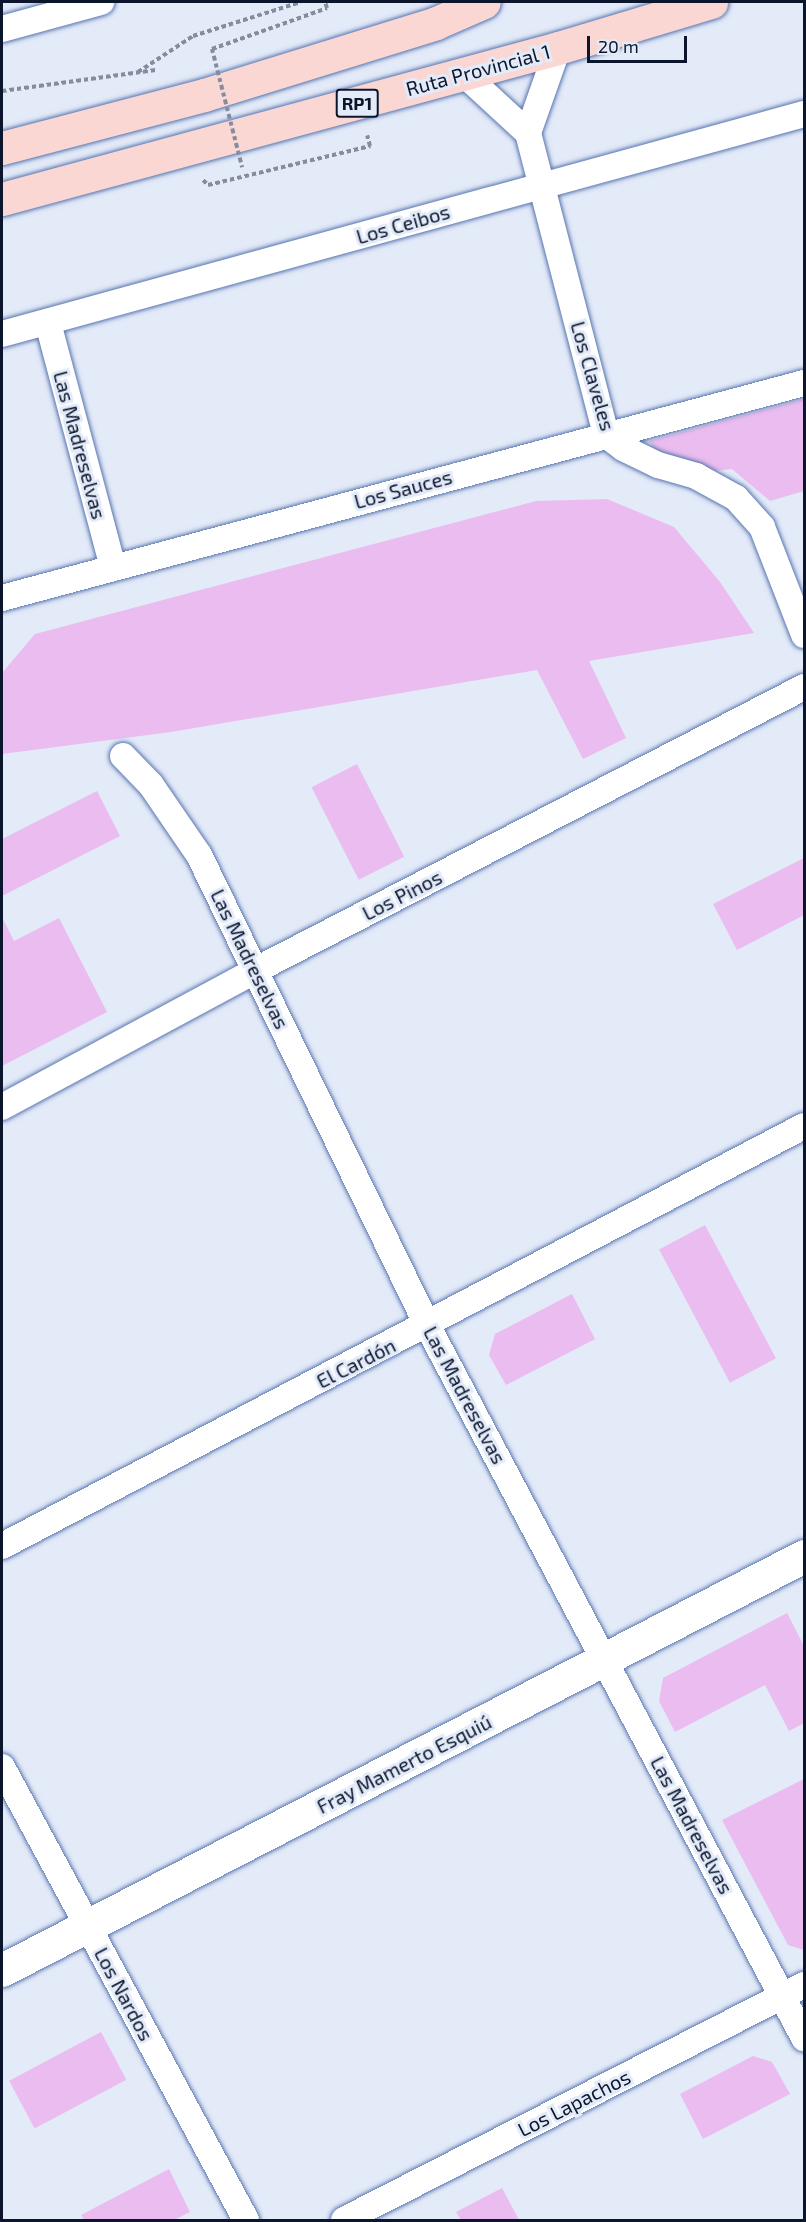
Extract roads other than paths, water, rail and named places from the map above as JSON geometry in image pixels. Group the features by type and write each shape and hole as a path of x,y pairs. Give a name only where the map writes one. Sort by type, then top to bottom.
{"main road":[{"path":"2,148 204,95 436,23 484,2"},
{"name":"Ruta Provincial 1","path":"2,199 558,48 711,2"}],"street":[{"path":"2,29 101,2"},
{"path":"464,74 528,133 558,48"},
{"name":"Los Ceibos","path":"2,334 804,114"},
{"name":"Los Claveles","path":"528,133 606,435 640,456 696,476 736,498 762,527 804,635"},
{"name":"Las Madreselvas","path":"48,322 112,567"},
{"name":"Los Sauces","path":"2,598 804,383"},
{"name":"Los Pinos","path":"2,1107 256,970 804,687"},
{"name":"Las Madreselvas","path":"123,756 152,785 199,855 427,1325 804,2038"},
{"name":"El Cardón","path":"2,1546 804,1126"},
{"name":"Fray Mamerto Esquiú","path":"2,1970 606,1661 804,1556"},
{"name":"Los Nardos","path":"2,1767 246,2220"},
{"name":"Los Lapachos","path":"344,2220 804,1985"}]}
